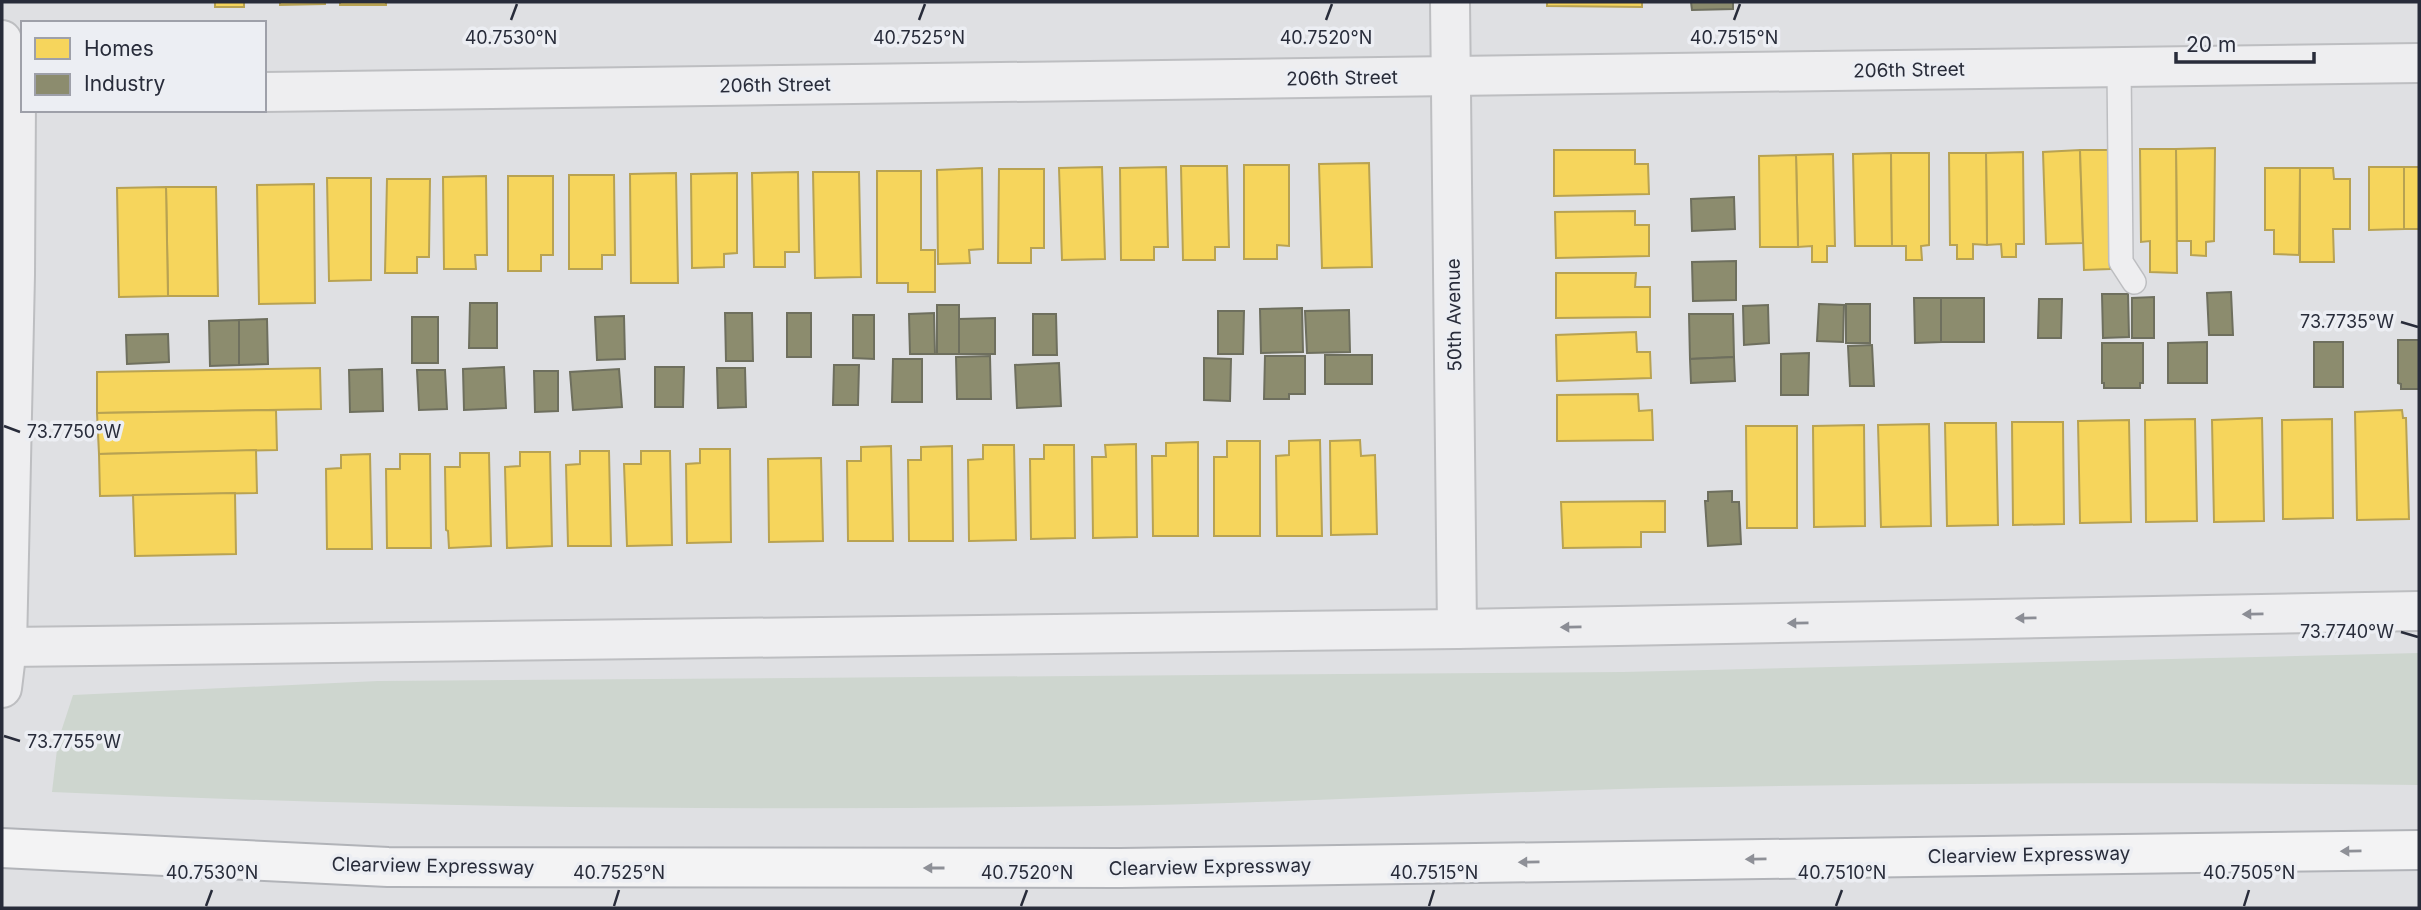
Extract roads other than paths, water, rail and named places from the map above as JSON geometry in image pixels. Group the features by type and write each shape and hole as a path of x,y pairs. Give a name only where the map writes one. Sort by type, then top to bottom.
{"highway":[{"name":"Clearview Expressway","path":"2,848 388,867 1106,868 2419,850"}],"street":[{"name":"50th Avenue","path":"1450,2 1457,629"},
{"path":"2,40 19,99 9,275 7,647 2,688"},
{"name":"206th Street","path":"266,92 2419,63"},
{"path":"7,647 1457,629 2419,611"}],"lane":[{"path":"2119,67 2121,262 2134,282"}]}
